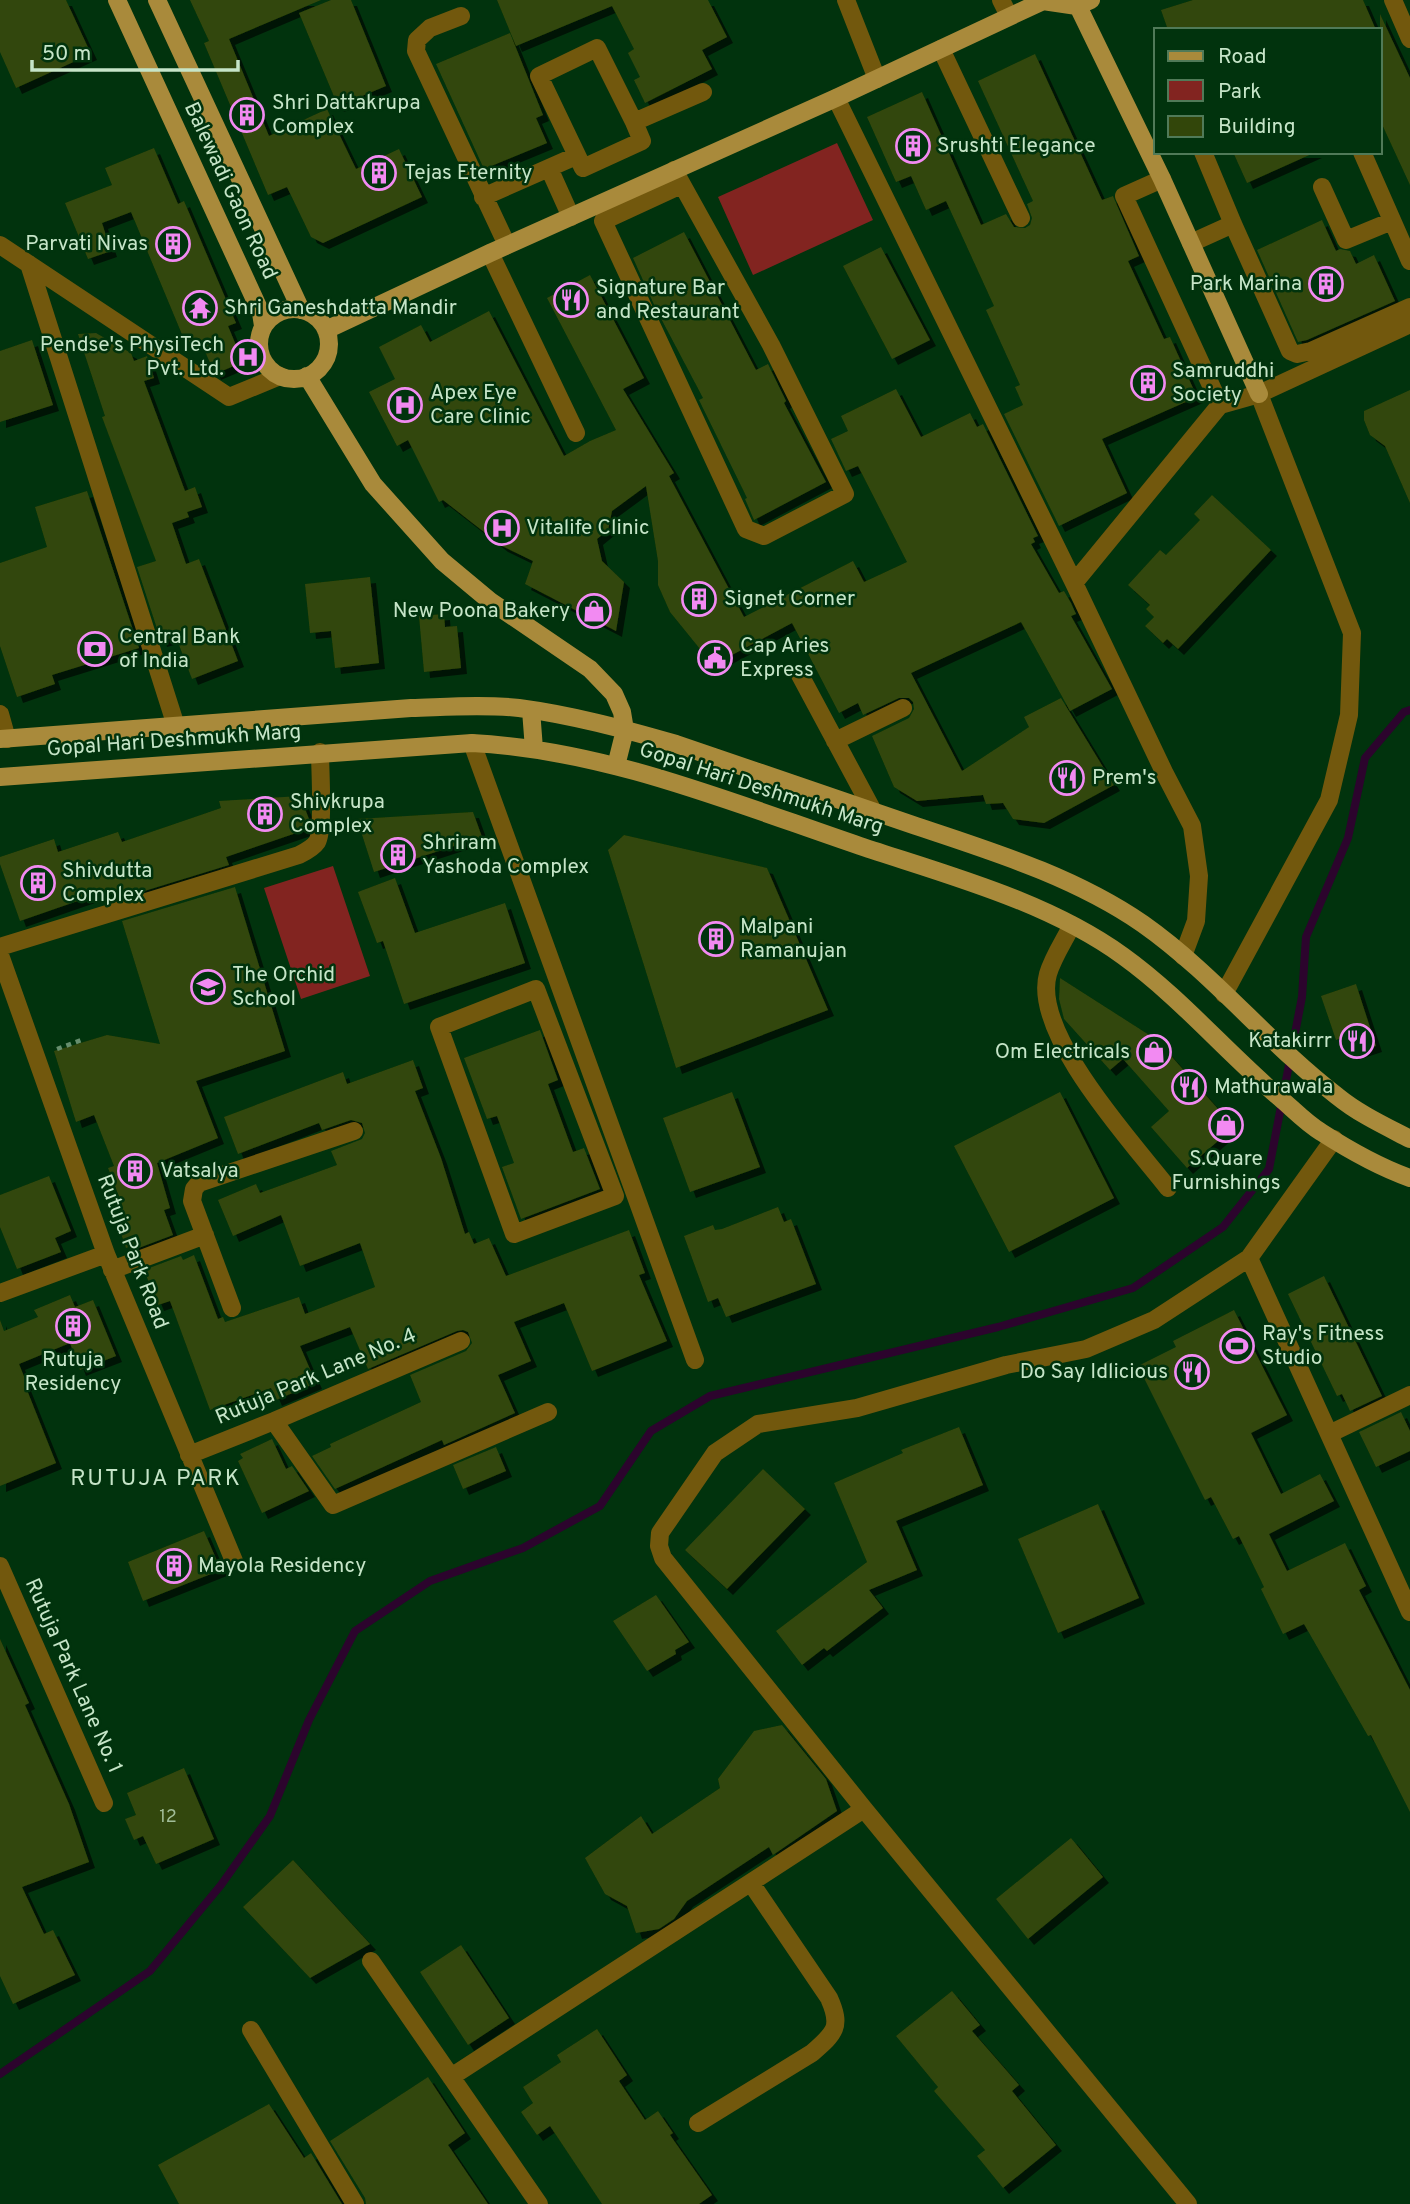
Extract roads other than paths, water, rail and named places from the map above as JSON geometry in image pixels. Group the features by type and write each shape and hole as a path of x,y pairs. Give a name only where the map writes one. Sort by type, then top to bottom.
{"main road":[{"name":"Balewadi Gaon Road","path":"117,0 261,313 264,326"},
{"name":"Balewadi Gaon Road","path":"158,0 302,310"},
{"path":"326,330 571,216 678,178 836,98 941,49 1005,8 1043,1 1081,2 1259,394"},
{"path":"294,308 319,319 326,330 329,344 318,369 307,376 293,379 280,376 269,368 261,357 258,343 264,326 269,318 280,311 294,308"},
{"path":"307,376 373,484 442,561 490,601 590,669 614,694 622,712 625,730 616,766"},
{"name":"Gopal Hari Deshmukh Marg","path":"4,739 466,706 531,710 676,744 1022,862 1111,904 1145,925 1183,956 1272,1040 1337,1096 1410,1139"},
{"path":"531,710 534,749"},
{"name":"Gopal Hari Deshmukh Marg","path":"0,776 471,743 512,745 616,766 678,784 1008,896 1072,925 1123,956 1159,984 1262,1083 1327,1135 1382,1167 1410,1178"}],"street":[{"path":"846,0 877,79"},
{"path":"1393,0 1410,39"},
{"path":"461,16 430,29 416,40 416,51 484,197 499,249 576,433"},
{"path":"597,48 642,141 583,168 576,156 539,76 597,48"},
{"path":"941,49 1021,218"},
{"path":"634,122 703,92"},
{"path":"836,98 1192,826 1199,876 1196,921 1183,956"},
{"path":"1204,154 1290,351 1297,354 1311,351 1410,307"},
{"path":"1363,154 1410,261"},
{"path":"484,197 576,156"},
{"path":"549,168 571,216"},
{"path":"678,178 771,345 845,494 764,536 746,529 604,221 678,178"},
{"path":"1162,179 1124,196 1220,405"},
{"path":"1322,187 1346,240 1392,220"},
{"path":"1191,243 1233,224"},
{"path":"0,245 229,397 280,376"},
{"path":"29,264 176,726"},
{"path":"1074,583 1220,405 1259,394 1410,324"},
{"path":"1224,994 1329,800 1349,715 1353,633 1259,394"},
{"path":"800,675 873,811"},
{"path":"835,741 903,708"},
{"path":"0,714 4,739"},
{"path":"471,743 695,1360"},
{"path":"0,947 299,855 309,849 318,841 320,825 320,752"},
{"path":"1072,925 1048,975 1048,1010 1082,1078 1168,1188"},
{"name":"Rutuja Park Road","path":"0,955 109,1262 234,1561"},
{"path":"536,989 569,1075 615,1196 514,1234 439,1027 536,989"},
{"path":"569,1075 589,1068"},
{"path":"232,1308 192,1201 194,1189 199,1183 354,1131"},
{"path":"1188,2204 864,1810 663,1558 659,1546 660,1533 715,1453 758,1424 857,1408 1006,1365 1086,1349 1154,1320 1248,1258 1327,1135"},
{"path":"0,1293 205,1235"},
{"path":"1248,1258 1410,1612"},
{"name":"Rutuja Park Lane No. 4","path":"190,1455 461,1341"},
{"path":"1329,1434 1410,1395"},
{"path":"274,1421 333,1505 548,1412"},
{"name":"Rutuja Park Lane No. 1","path":"0,1566 104,1803"},
{"path":"452,2077 864,1810"},
{"path":"698,2123 812,2053 834,2030 836,2014 829,1998 751,1883"},
{"path":"370,1961 539,2204"},
{"path":"251,2030 355,2204"}],"waterway":[{"path":"0,2074 150,1971 221,1885 270,1816 309,1720 355,1631 430,1581 523,1548 600,1506 651,1431 710,1396 998,1327 1133,1288 1223,1227 1269,1169 1302,997 1306,937 1348,838 1365,758 1404,712 1410,710"}],"place":[{"name":"Shri Dattakrupa Complex","path":"247,115"},
{"name":"Srushti Elegance","path":"913,146"},
{"name":"Tejas Eternity","path":"379,173"},
{"name":"Parvati Nivas","path":"173,244"},
{"name":"Park Marina","path":"1326,284"},
{"name":"Signature Bar and Restaurant","path":"571,300"},
{"name":"Shri Ganeshdatta Mandir","path":"200,308"},
{"name":"Pendse's PhysiTech Pvt. Ltd.","path":"248,357"},
{"name":"Samruddhi Society","path":"1148,383"},
{"name":"Apex Eye Care Clinic","path":"405,405"},
{"name":"Vitalife Clinic","path":"502,528"},
{"name":"Signet Corner","path":"699,599"},
{"name":"New Poona Bakery","path":"594,611"},
{"name":"Central Bank of India","path":"95,649"},
{"name":"Cap Aries Express","path":"715,658"},
{"name":"Prem's","path":"1067,778"},
{"name":"Shivkrupa Complex","path":"265,814"},
{"name":"Shriram Yashoda Complex","path":"398,855"},
{"name":"Shivdutta Complex","path":"38,883"},
{"name":"Malpani Ramanujan","path":"716,939"},
{"name":"The Orchid School","path":"208,987"},
{"name":"Katakirrr","path":"1357,1041"},
{"name":"Om Electricals","path":"1154,1052"},
{"name":"Mathurawala","path":"1189,1087"},
{"name":"S.Quare Furnishings","path":"1226,1125"},
{"name":"Vatsalya","path":"135,1171"},
{"name":"Rutuja Residency","path":"73,1326"},
{"name":"Ray's Fitness Studio","path":"1237,1346"},
{"name":"Do Say Idlicious","path":"1192,1372"},
{"name":"Mayola Residency","path":"174,1566"}],"district":[{"name":"RUTUJA PARK","path":"156,1479"}]}
